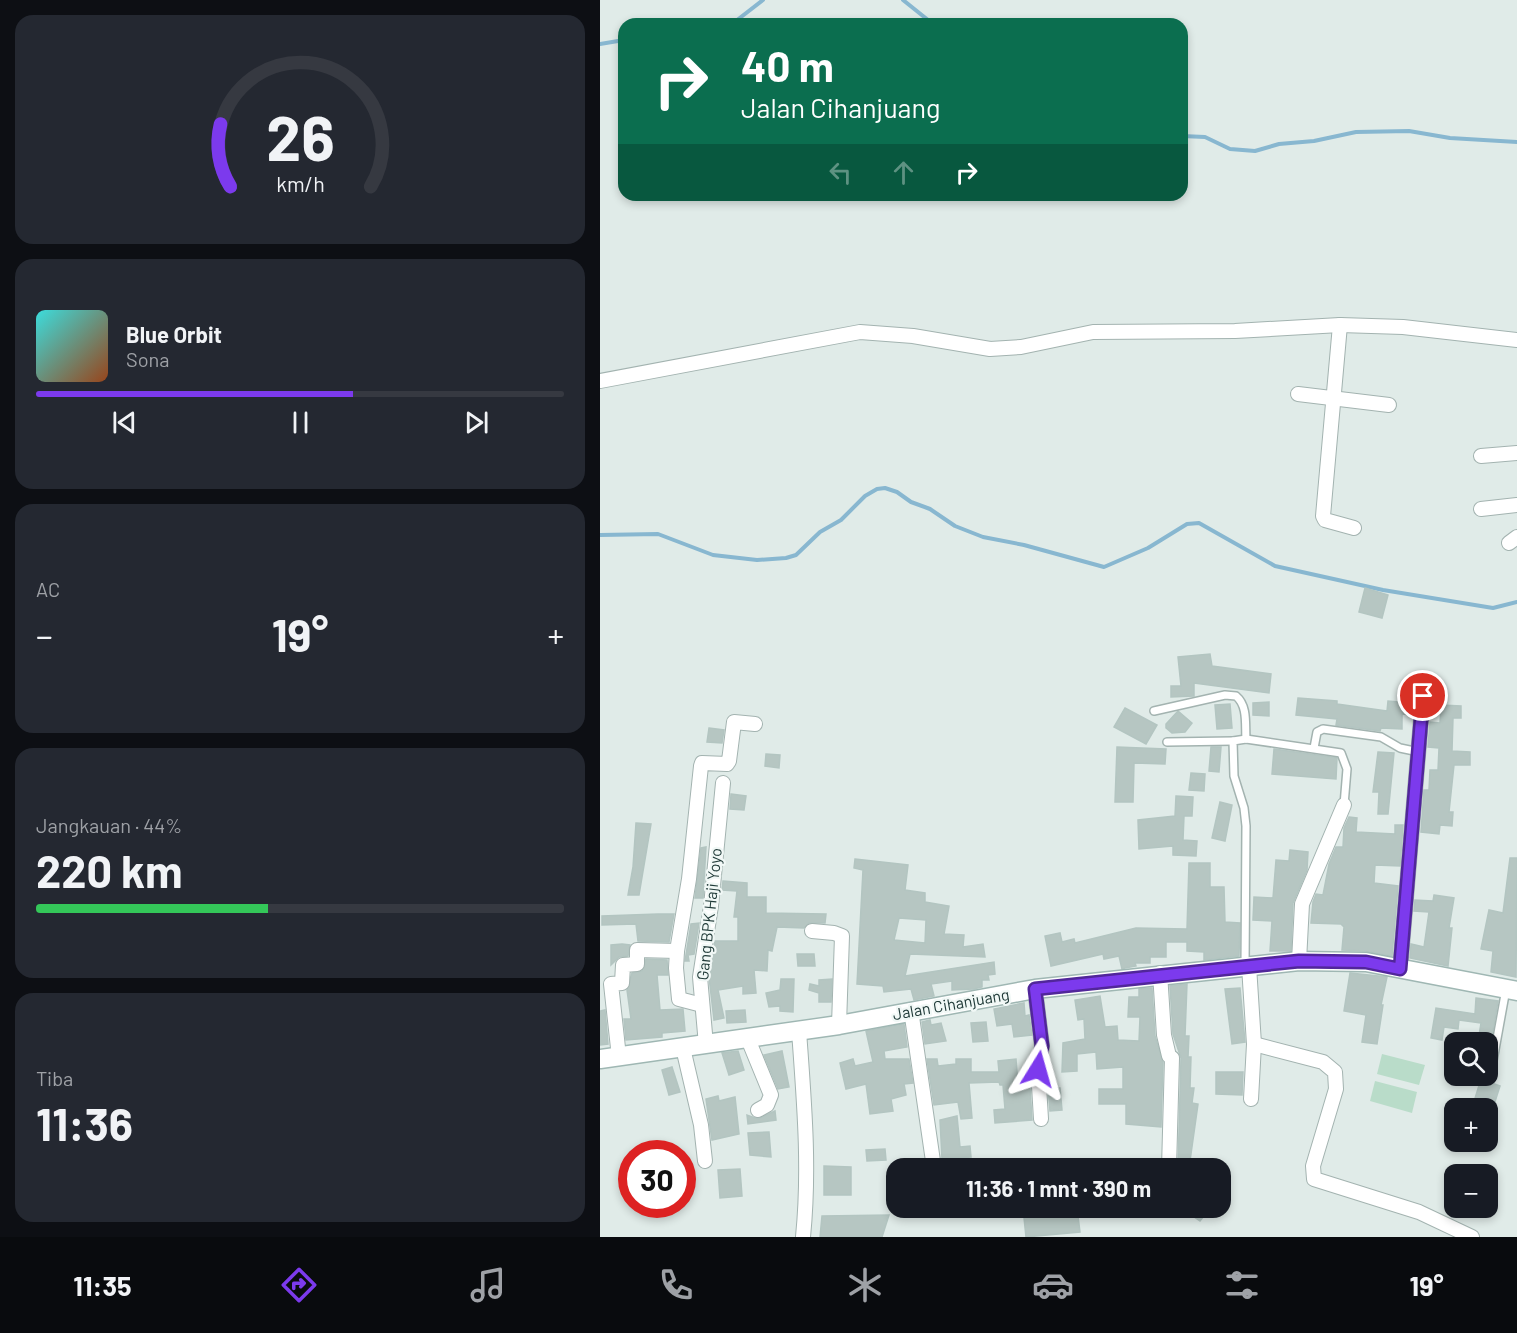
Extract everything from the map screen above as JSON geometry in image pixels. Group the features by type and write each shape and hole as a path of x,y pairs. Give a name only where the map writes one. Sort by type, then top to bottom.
{"main road":[{"name":"Jalan Cihanjuang","path":"600,1059 838,1025 1035,989 1160,973 1299,961 1366,962 1512,990"}],"street":[{"path":"1340,325 1323,516 1324,520 1354,528"},
{"path":"600,381 860,332 914,336 990,349 1014,348 1092,332 1236,331 1340,325 1403,327 1517,340"},
{"path":"1298,394 1389,405"},
{"path":"1482,456 1517,453"},
{"path":"1481,509 1517,505"},
{"path":"1400,969 1423,696"},
{"path":"702,1005 679,999 676,968 689,879 701,766 702,763 727,764 734,722 755,724"},
{"name":"Gang BPK Haji Yoyo","path":"706,1045 700,977 711,906 723,783"},
{"path":"1299,961 1302,904 1344,805"},
{"path":"812,931 840,933 842,936 838,1025"},
{"path":"619,1057 611,984 622,983 623,965 637,964 637,950 677,951"},
{"path":"1247,966 1254,1044 1251,1099"},
{"path":"1160,973 1164,1035 1172,1058 1169,1158"},
{"path":"1035,989 1042,1046 1038,1069 1041,1119"},
{"path":"911,1010 933,1158"},
{"path":"800,1031 808,1136 808,1191 803,1237"},
{"path":"748,1039 771,1095 767,1105 758,1110"},
{"path":"1254,1044 1323,1062 1335,1072 1336,1089 1313,1166 1314,1179 1419,1212 1472,1237"},
{"path":"683,1048 700,1125 705,1161"}],"lane":[{"path":"1154,711 1225,695 1236,696 1242,701 1246,739"},
{"path":"1314,748 1317,732 1323,729 1381,737 1400,748 1419,752"},
{"path":"1167,742 1246,739 1341,753 1345,757 1347,769 1344,805"},
{"path":"1233,741 1234,776 1245,808 1247,966"},
{"path":"1498,1043 1512,990"}],"green space":[{"path":"1382,1054 1425,1065 1419,1085 1377,1074"},
{"path":"1375,1081 1417,1092 1412,1113 1370,1101"}],"building":[{"path":"1365,588 1388,595 1382,618 1359,612"},
{"path":"1210,654 1212,666 1271,674 1269,693 1194,683 1194,696 1171,697 1171,686 1181,686 1178,657"},
{"path":"1298,698 1337,701 1337,704 1387,711 1388,701 1413,703 1412,715 1402,714 1402,729 1381,728 1380,731 1336,725 1337,719 1296,715"},
{"path":"1269,702 1269,716 1253,715 1253,703"},
{"path":"1230,704 1232,728 1217,729 1215,705"},
{"path":"1441,705 1461,706 1461,718 1453,718 1452,751 1470,752 1470,765 1454,765 1449,812 1453,812 1452,826 1440,825 1439,834 1421,832 1424,790 1429,790 1430,770 1438,770 1439,748 1428,747 1430,722 1440,723"},
{"path":"1125,708 1157,725 1146,744 1114,727"},
{"path":"1178,711 1192,723 1185,732 1172,733 1166,728 1166,724"},
{"path":"709,728 724,730 722,743 707,742"},
{"path":"1117,747 1166,749 1165,764 1134,763 1133,802 1115,802"},
{"path":"1211,747 1221,747 1219,772 1209,771"},
{"path":"1274,749 1337,758 1336,779 1272,774"},
{"path":"1378,752 1394,753 1388,814 1378,814 1379,792 1373,792"},
{"path":"766,754 780,755 779,768 765,766"},
{"path":"1191,773 1205,774 1204,791 1189,790"},
{"path":"731,794 746,796 744,810 730,809"},
{"path":"1176,796 1193,797 1192,816 1184,816 1183,840 1197,841 1196,856 1173,855 1173,846 1139,849 1138,820 1175,816"},
{"path":"1220,802 1232,805 1225,841 1212,838"},
{"path":"1349,817 1357,818 1356,832 1395,834 1395,825 1403,825 1400,866 1375,865 1374,883 1398,886 1392,956 1366,951 1342,950 1344,927 1341,924 1311,923 1313,902 1316,894 1323,895 1329,864 1336,847 1343,847 1344,828"},
{"path":"636,823 651,824 639,895 628,895 633,867"},
{"path":"706,847 703,898 695,898 701,848"},
{"path":"1290,850 1308,852 1307,870 1293,903 1291,951 1270,951 1272,921 1253,920 1254,897 1273,898 1276,860 1289,861"},
{"path":"1510,858 1517,858 1516,977 1491,972 1493,951 1481,949 1489,910 1503,913"},
{"path":"855,859 908,865 905,890 925,893 925,902 949,906 944,934 964,935 963,947 983,944 985,957 910,954 905,976 994,962 995,974 988,975 989,980 982,980 982,987 974,989 952,990 952,981 931,984 934,996 914,1000 911,989 884,992 883,986 857,984 863,870 854,868","holes":["899,918 926,920 925,943 894,940"]},
{"path":"1189,863 1210,863 1210,887 1224,887 1225,922 1240,923 1239,956 1204,960 1204,952 1187,951 1187,942 1166,942 1166,957 1150,957 1150,963 1135,963 1136,966 1122,969 1119,956 1104,959 1103,954 1051,966 1045,936 1060,933 1062,942 1074,939 1075,943 1136,928 1187,929"},
{"path":"723,881 747,883 747,897 766,897 766,913 826,914 825,923 809,923 804,928 777,927 772,951 768,950 767,971 754,970 756,993 743,994 743,986 718,990 724,1018 714,1020 709,977 715,941 738,941 738,917 734,917 737,891 722,890"},
{"path":"1434,895 1454,898 1449,928 1452,928 1448,966 1410,958 1411,944 1424,947 1429,912 1414,911 1415,900 1433,901"},
{"path":"674,914 669,942 638,941 636,924 602,925 602,916"},
{"path":"699,923 694,954 688,955 689,961 685,961 691,924"},
{"path":"611,945 630,945 628,956 619,957 611,965"},
{"path":"797,954 814,954 815,966 798,966"},
{"path":"646,959 667,960 668,975 657,975 660,1010 683,1009 685,1031 662,1033 662,1037 626,1040 624,1019 631,1019 627,990 632,973 642,971"},
{"path":"1350,973 1387,977 1381,1005 1383,1005 1377,1044 1362,1042 1366,1015 1344,1011"},
{"path":"781,979 794,979 793,1012 780,1011 780,1006 769,1007 766,993 780,990"},
{"path":"832,979 831,1002 819,1002 819,993 809,990 810,984 819,986 819,980"},
{"path":"1187,984 1185,1036 1189,1036 1190,1088 1194,1088 1192,1103 1198,1104 1190,1158 1178,1158 1181,1058 1173,1034 1170,986"},
{"path":"1152,988 1155,1036 1163,1062 1161,1127 1126,1124 1126,1104 1099,1104 1099,1089 1123,1089 1123,1067 1097,1069 1096,1052 1077,1054 1077,1071 1062,1072 1063,1043 1085,1039 1084,1019 1078,1020 1075,1000 1100,996 1105,1027 1117,1026 1118,1040 1139,1041 1140,1017 1128,1017 1129,997 1139,997 1139,989"},
{"path":"1240,988 1245,1042 1232,1044 1225,989"},
{"path":"1476,998 1498,1001 1493,1032 1480,1032 1481,1023 1459,1020 1458,1029 1444,1027 1442,1040 1431,1038 1436,1008 1475,1014"},
{"path":"1024,1003 1025,1016 1029,1015 1032,1035 1014,1037 1012,1024 997,1026 994,1009"},
{"path":"605,1010 608,1044 600,1045 600,1011"},
{"path":"745,1010 746,1022 727,1023 726,1011"},
{"path":"930,1020 931,1025 941,1023 946,1041 925,1044 922,1022"},
{"path":"986,1022 988,1041 973,1042 971,1023"},
{"path":"904,1024 907,1047 884,1051 885,1059 909,1059 913,1083 904,1084 906,1095 891,1099 893,1111 870,1114 866,1084 846,1089 840,1063 853,1059 855,1066 873,1062 866,1031"},
{"path":"738,1051 744,1070 729,1075 722,1053"},
{"path":"782,1051 789,1087 778,1089 764,1055"},
{"path":"927,1059 937,1059 938,1066 956,1064 956,1059 971,1059 971,1072 999,1072 998,1061 1016,1059 1018,1085 1027,1084 1030,1087 1032,1120 995,1123 994,1110 1005,1109 1003,1085 999,1082 969,1083 972,1118 961,1119 958,1102 934,1105"},
{"path":"672,1067 680,1092 669,1095 662,1070"},
{"path":"1216,1072 1243,1072 1242,1095 1216,1094"},
{"path":"1479,1086 1500,1086 1496,1098 1475,1098"},
{"path":"1048,1088 1060,1088 1062,1110 1050,1111"},
{"path":"718,1096 719,1101 735,1097 739,1134 712,1140 706,1099"},
{"path":"775,1111 776,1120 748,1124 747,1115 758,1119"},
{"path":"957,1116 960,1147 970,1146 971,1157 942,1158 940,1120"},
{"path":"769,1132 771,1157 750,1155 748,1133"},
{"path":"885,1149 886,1160 867,1161 866,1150"},
{"path":"824,1166 851,1167 851,1195 824,1195"},
{"path":"740,1169 742,1196 720,1198 718,1170"},
{"path":"886,1215 888,1218 882,1237 820,1237 822,1216"},
{"path":"1024,1218 1078,1218 1080,1232 1026,1237"}],"waterway":[{"path":"740,18 763,0"},
{"path":"903,0 926,18"},
{"path":"600,44 618,41"},
{"path":"1188,136 1205,137 1230,149 1255,151 1279,144 1314,141 1356,132 1409,131 1450,138 1517,142"},
{"path":"600,535 658,534 713,555 757,560 786,558 796,555 820,532 841,520 865,496 877,489 885,488 930,509 955,526 983,537 1024,545 1104,567 1148,548 1187,524 1199,523 1275,566 1383,590 1493,608 1517,602"}],"route":[{"path":"1038,1069 1042,1039 1035,989 1160,973 1299,961 1366,962 1400,969 1417,791 1423,696"}]}
